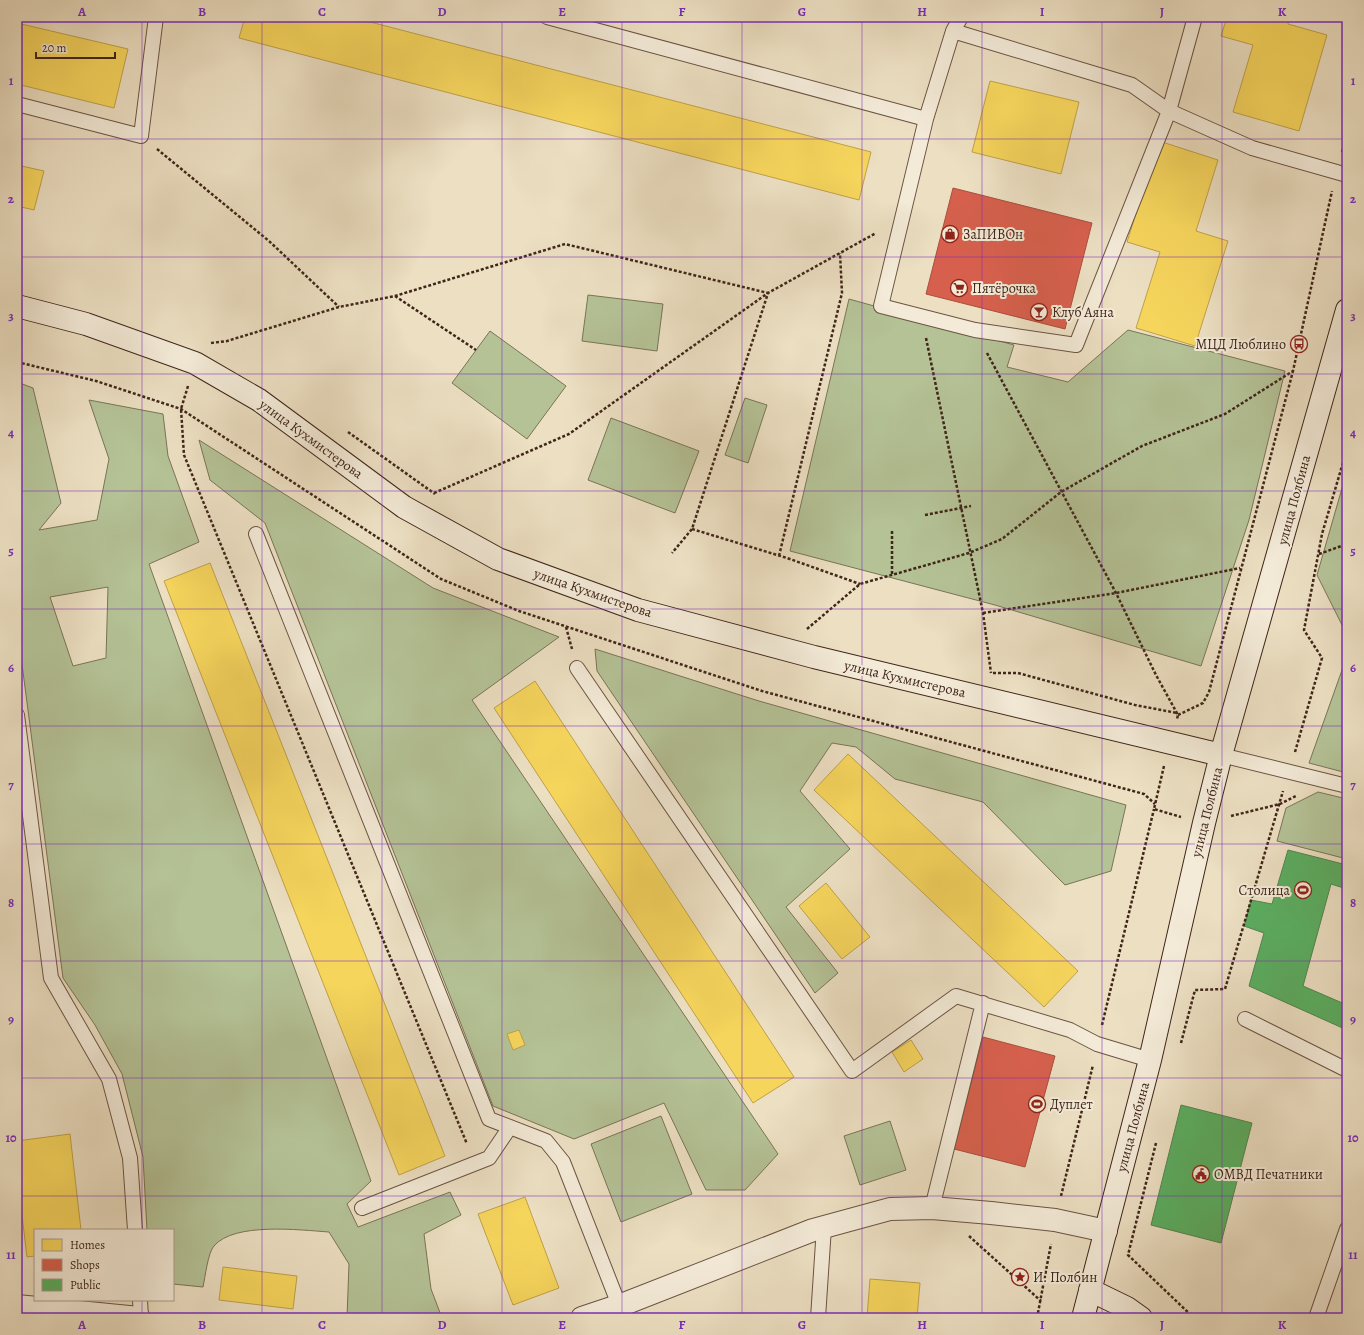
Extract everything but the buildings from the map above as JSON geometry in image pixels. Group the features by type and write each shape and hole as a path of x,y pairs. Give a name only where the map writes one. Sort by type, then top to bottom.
{"street":[{"name":"улица Кухмистерова","path":"17,306 86,324 195,363 259,400 404,507 498,559 638,610 814,657 1221,755"},
{"name":"улица Полбина","path":"1083,1318 1150,1060 1221,755 1347,310"},
{"path":"582,1318 619,1306 824,1227 890,1209 932,1208 1055,1220 1106,1231"},
{"path":"1090,1290 1127,1308 1141,1318"},
{"path":"17,1306 140,1318"}],"lane":[{"path":"17,104 141,136 156,17"},
{"path":"547,17 926,119"},
{"path":"961,17 953,31 926,119 881,306 975,330 1076,345 1169,112 1195,17"},
{"path":"953,31 1132,85 1169,112 1252,148 1342,173"},
{"path":"256,534 489,1119 546,1141 563,1162 619,1306"},
{"path":"577,668 852,1071 956,996 1070,1030 1098,1044 1150,1060"},
{"path":"17,715 51,978 109,1079 130,1158 135,1229"},
{"path":"1221,755 1347,786"},
{"path":"932,1208 983,1003"},
{"path":"1245,1019 1347,1070"},
{"path":"362,1208 489,1158 510,1127"},
{"path":"818,1318 824,1227"},
{"path":"1316,1318 1347,1229"},
{"path":"140,1301 140,1318"}],"path":[{"path":"141,136 269,241 339,307"},
{"path":"983,673 1018,673 1177,714 1203,703 1209,692 1240,568 1293,371 1342,173 1347,137"},
{"path":"434,493 569,434 768,293 902,218"},
{"path":"779,556 842,293 840,253"},
{"path":"395,296 476,350"},
{"path":"921,316 969,553 983,613 991,673"},
{"path":"975,330 1116,593 1177,714 1055,1220 1037,1318"},
{"path":"17,362 96,381 181,409"},
{"path":"806,630 860,584 969,553 1002,539 1061,492 1142,446 1225,414 1293,371"},
{"path":"346,431 438,496"},
{"path":"1180,1050 1195,990 1225,989 1322,658 1304,630 1322,534 1347,449"},
{"path":"925,515 971,506"},
{"path":"692,529 779,556 860,584"},
{"path":"892,531 892,575"},
{"path":"1319,554 1347,544"},
{"path":"983,613 1116,593 1240,568"},
{"path":"1154,809 1204,823 1280,804 1300,794"},
{"path":"1156,1142 1128,1255 1194,1318"},
{"path":"968,1235 1041,1302"}],"green space":[{"path":"588,295 663,304 657,351 582,341"},
{"path":"849,299 1014,345 1007,367 1068,382 1128,330 1285,371 1249,520 1201,666 995,605 790,551"},
{"path":"490,331 566,386 527,439 452,383"},
{"path":"17,382 33,388 61,503 39,530 97,520 109,459 89,400 163,414 168,456 199,542 149,564 371,1181 347,1204 358,1227 450,1192 461,1215 424,1234 431,1289 442,1318 347,1318 349,1264 329,1232 268,1229 236,1233 223,1238 212,1249 208,1259 203,1287 174,1284 174,1229 147,1229 143,1157 122,1074 95,1025 63,978 17,626","holes":["108,587 106,658 73,666 50,597"]},
{"path":"745,398 767,405 748,463 725,455"},
{"path":"611,418 699,451 675,513 588,480"},
{"path":"199,440 433,588 559,637 472,700 778,1154 745,1190 706,1190 664,1103 574,1139 493,1106 265,523 210,480"},
{"path":"1347,471 1347,635 1317,575"},
{"path":"595,649 759,701 1126,805 1111,871 1065,885 983,802 895,779 856,747 832,743 800,791 850,849 786,907 838,973 815,993 597,671"},
{"path":"1347,656 1347,773 1309,763"},
{"path":"1318,792 1347,799 1347,859 1277,841 1286,808"},
{"path":"661,1116 692,1194 621,1222 591,1144"},
{"path":"890,1121 906,1170 860,1185 844,1136"}],"place":[{"name":"ЗаПИВОн","path":"950,234"},
{"name":"Пятёрочка","path":"959,288"},
{"name":"Клуб Аяна","path":"1039,312"},
{"name":"МЦД Люблино","path":"1299,344"},
{"name":"Столица","path":"1303,890"},
{"name":"Дуплет","path":"1037,1104"},
{"name":"ОМВД Печатники","path":"1201,1174"},
{"name":"И. Полбин","path":"1020,1277"}]}
